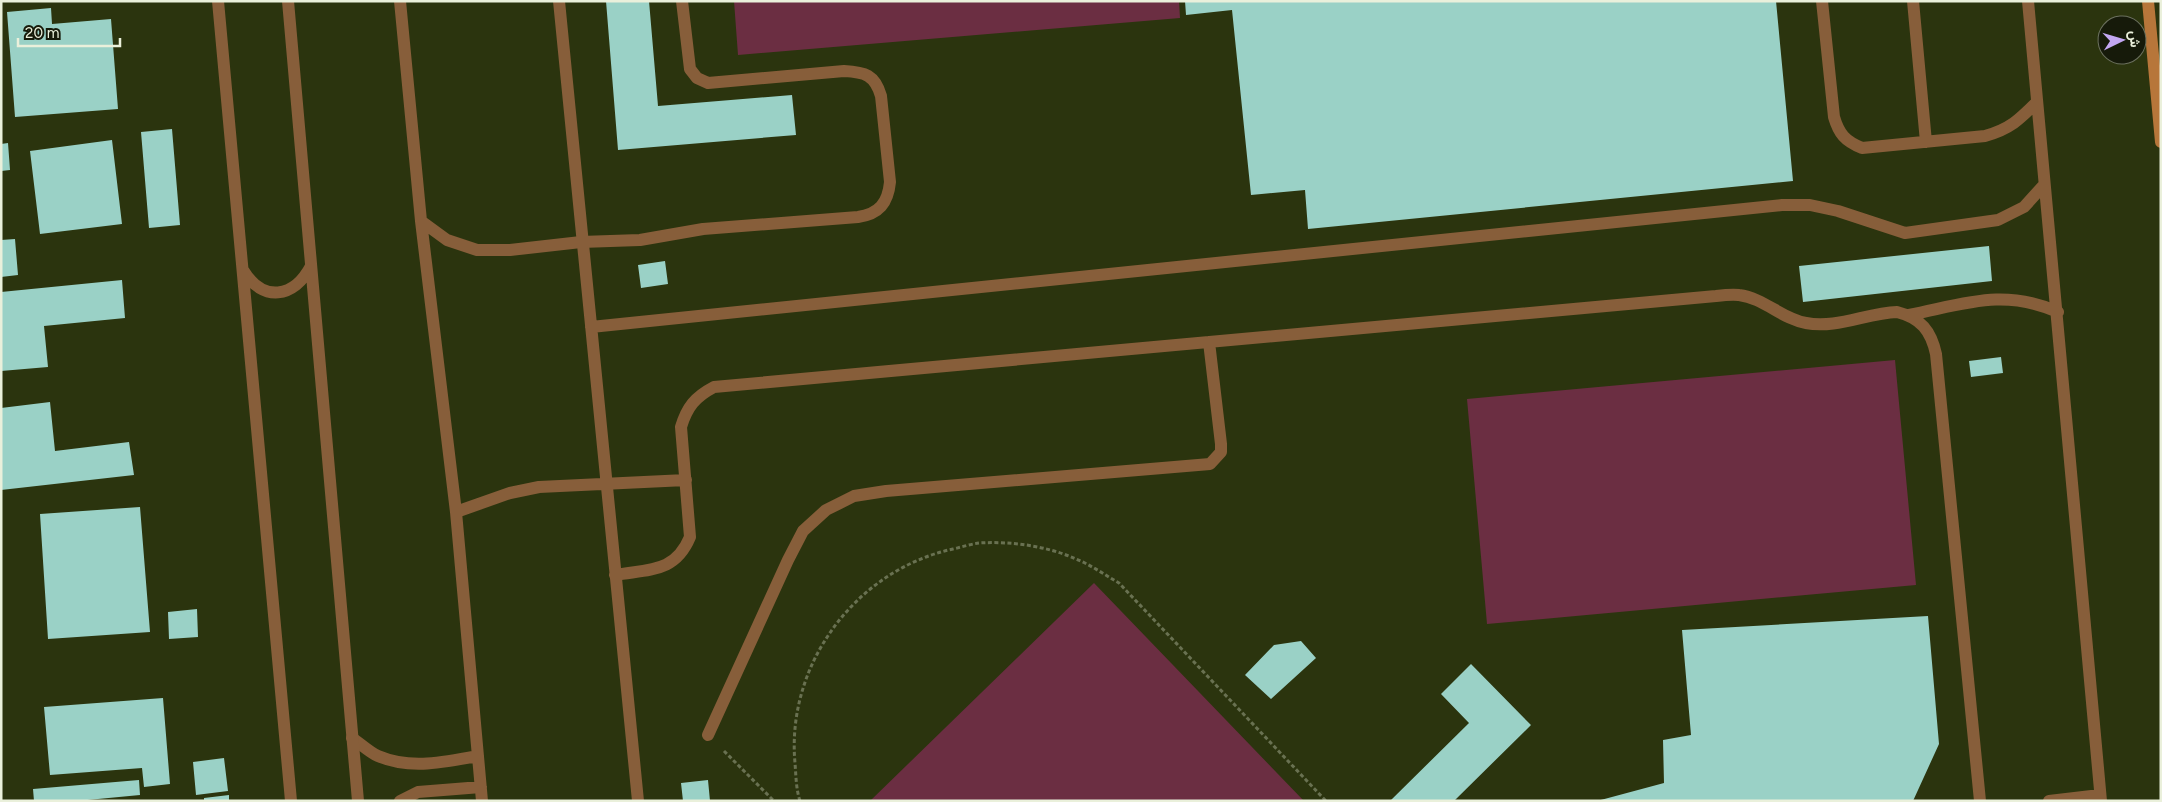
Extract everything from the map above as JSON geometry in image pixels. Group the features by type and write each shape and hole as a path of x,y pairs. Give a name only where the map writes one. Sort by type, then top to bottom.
{"main road":[{"path":"2148,1 2161,142"}],"street":[{"path":"218,1 291,801"},
{"path":"288,1 358,801"},
{"path":"400,1 421,221 456,512 482,801"},
{"path":"559,1 638,801"},
{"path":"421,221 447,240 477,250 510,250 582,242 640,240 703,229 871,215 882,207 888,195 890,182 881,96 878,84 869,76 857,72 844,71 708,82 697,78 690,69 682,1"},
{"path":"1822,1 1834,117 1838,132 1848,142 1862,148 1985,136 2000,132 2015,124 2037,102"},
{"path":"1913,1 1926,142"},
{"path":"2028,1 2043,186 2058,312 2100,798 2049,801"},
{"path":"591,327 1782,205 1810,205 1838,211 1904,233 1926,231 1998,220 2024,207 2043,186"},
{"path":"242,268 250,281 262,290 277,293 292,289 304,280 311,266"},
{"path":"615,575 657,568 672,563 684,552 690,538 681,427 686,410 698,395 714,386 1740,295 1758,300 1791,319 1806,324 1822,325 1885,312 1897,312 1909,315 1923,324 1932,338 1936,354 1980,801"},
{"path":"1909,315 1991,299 2008,298 2026,300 2058,312"},
{"path":"708,735 803,531 826,510 854,496 886,491 1210,464 1221,452 1221,444 1209,342"},
{"path":"456,512 510,493 538,488 562,485 608,486 686,480"},
{"path":"352,738 377,755 406,764 433,764 478,756"},
{"path":"400,801 418,792 481,787"}],"path":[{"path":"800,801 793,743 800,694 819,648 848,608 886,576 930,554 979,543 1028,545 1066,556 1076,559 1119,584 1326,801"},
{"path":"708,735 774,801"}],"shaded area":[{"path":"734,1 1179,1 1180,18 738,55"},
{"path":"1895,360 1916,585 1487,624 1467,399"},
{"path":"1094,583 1304,801 870,801"}],"building":[{"path":"606,1 649,1 658,106 792,95 796,135 618,150"},
{"path":"1185,1 1776,1 1793,181 1308,229 1305,190 1251,195 1232,10 1186,15"},
{"path":"51,8 52,24 111,19 118,109 15,117 7,12"},
{"path":"172,129 180,225 149,228 141,132"},
{"path":"112,140 122,224 40,234 30,151"},
{"path":"8,143 10,170 1,171 1,144"},
{"path":"15,239 18,275 1,277 1,240"},
{"path":"1989,246 1992,281 1803,302 1799,266"},
{"path":"665,261 668,284 641,288 638,265"},
{"path":"122,280 125,318 44,326 48,367 1,371 1,292"},
{"path":"2001,357 2003,373 1971,377 1969,361"},
{"path":"50,402 55,451 129,442 134,475 1,490 1,408"},
{"path":"140,507 150,632 48,639 40,514"},
{"path":"197,609 198,637 169,639 168,612"},
{"path":"1928,616 1939,744 1913,801 1597,801 1664,783 1663,740 1691,735 1682,630"},
{"path":"1301,641 1316,658 1271,699 1245,675 1274,645"},
{"path":"1471,664 1531,725 1454,801 1390,801 1469,723 1441,694"},
{"path":"163,698 170,784 144,787 142,768 50,775 44,707"},
{"path":"224,758 228,791 196,795 193,762"},
{"path":"139,780 140,795 77,801 34,801 33,789"},
{"path":"708,780 710,801 683,801 681,783"},
{"path":"229,795 229,801 204,801 204,798"}]}
